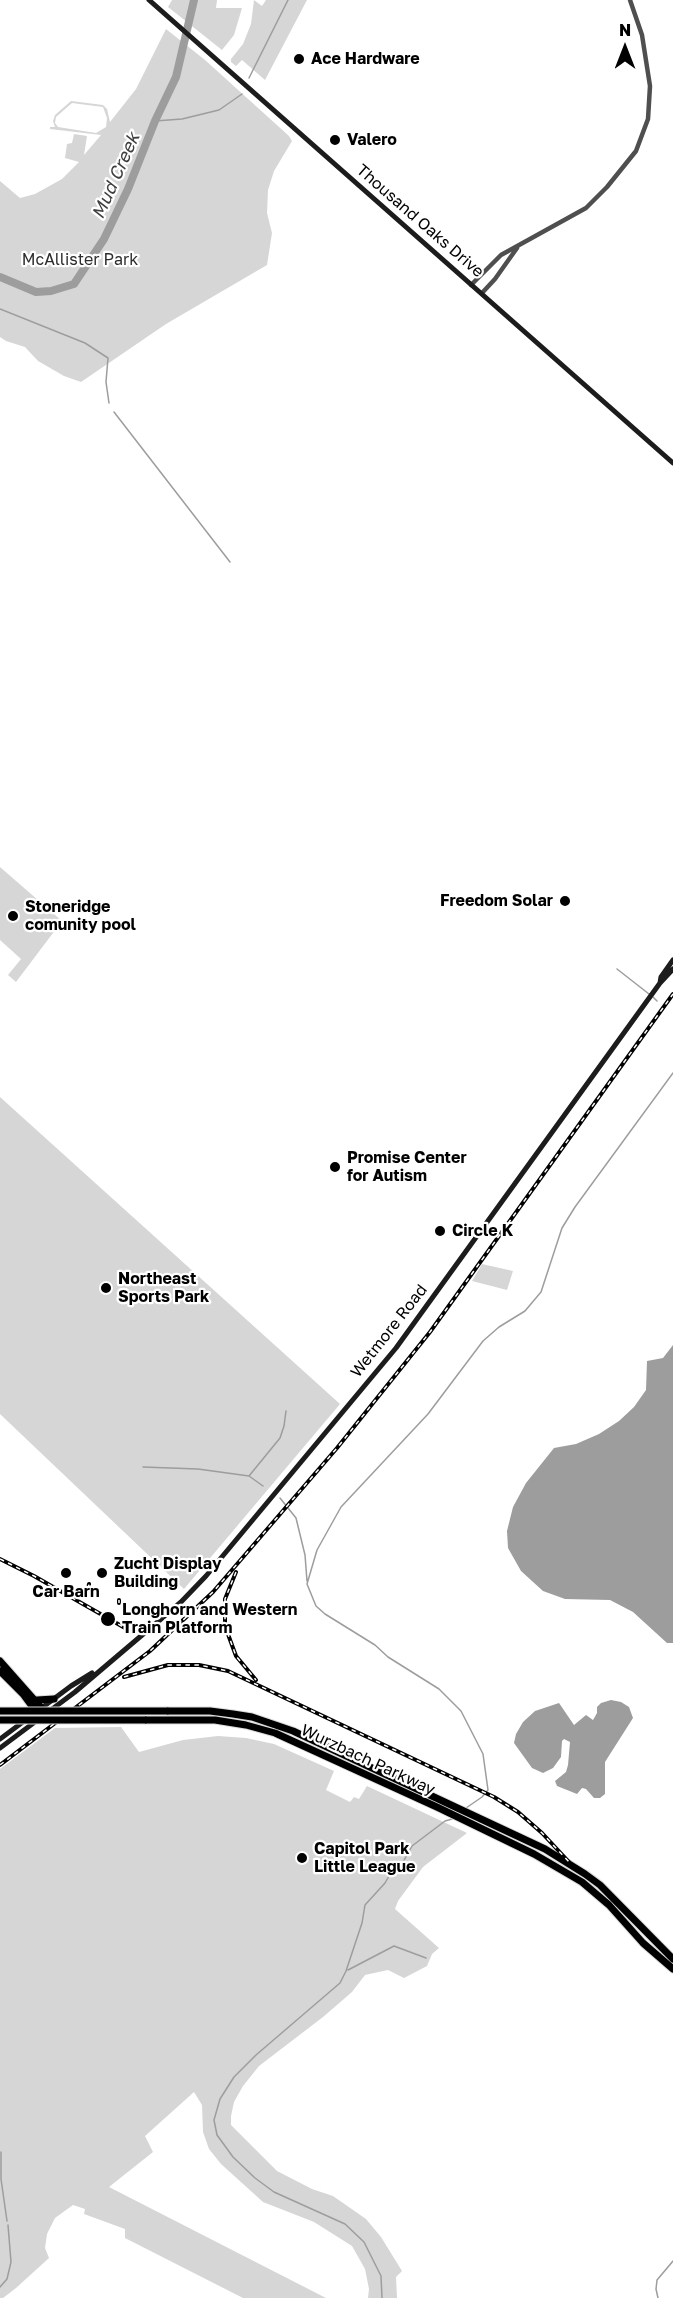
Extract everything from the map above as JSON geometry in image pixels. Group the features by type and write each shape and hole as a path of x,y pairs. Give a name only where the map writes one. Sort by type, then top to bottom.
{"highway":[{"path":"0,1660 37,1700 41,1713"},
{"path":"0,1671 41,1713"},
{"path":"24,1722 27,1713 26,1697"},
{"path":"37,1700 54,1699"},
{"name":"Wurzbach Parkway","path":"0,1711 220,1712 268,1722 293,1731 545,1849 585,1874 673,1957"},
{"name":"Wurzbach Parkway","path":"0,1720 215,1720 275,1733 438,1808 566,1871 597,1894 644,1943 673,1969"}],"main road":[{"name":"Thousand Oaks Drive","path":"149,0 673,463"},
{"name":"Wetmore Road","path":"660,983 661,977 673,960"},
{"name":"Wetmore Road","path":"0,1739 75,1692 195,1588 396,1348 660,983 673,969"},
{"name":"Wetmore Road","path":"0,1748 54,1699 104,1666"}],"street":[{"path":"471,285 501,255 586,208 628,163 641,141 648,119 650,86 642,35 630,0"},
{"path":"482,293 519,246"}],"green space":[{"path":"172,0 217,0 216,8 242,8 234,35 222,50 168,7"},
{"path":"254,0 262,6 266,0 307,0 265,80 242,60 236,66 231,62 243,44 251,24"},
{"name":"McAllister Park","path":"166,29 205,60 292,141 274,171 268,190 267,213 272,233 267,265 166,324 81,382 64,376 38,361 25,347 0,337 0,181 20,198 35,194 62,179 79,162 65,158 67,144 72,143 74,134 87,136 84,155 101,135 50,129 50,127 55,127 53,121 55,115 71,101 103,105 107,109 110,122 136,89","holes":["72,103 103,107 107,118 106,127 96,133 58,127 55,123 56,117"]},
{"path":"0,867 62,921 16,982 8,975 21,959 0,940"},
{"name":"Northeast Sports Park","path":"0,1097 340,1404 184,1589 0,1414"},
{"path":"482,1264 513,1271 507,1290 472,1281"},
{"path":"121,1727 139,1752 183,1740 218,1736 246,1738 274,1744 334,1771 326,1790 350,1802 354,1797 359,1799 367,1786 467,1833 423,1867 398,1901 395,1909 439,1948 432,1954 427,1966 404,1978 388,1970 365,1975 352,1992 323,2017 259,2066 234,2102 231,2116 231,2125 277,2171 312,2189 333,2196 366,2219 381,2237 402,2271 396,2277 397,2298 368,2298 369,2289 365,2269 352,2246 314,2222 263,2202 221,2164 209,2149 203,2132 202,2105 194,2092 145,2136 153,2152 109,2187 326,2298 243,2298 125,2238 125,2229 84,2214 85,2209 73,2205 55,2218 47,2234 45,2248 49,2258 16,2288 0,2298 0,1769 55,1728"}],"shaded area":[{"path":"673,1345 673,1643 667,1643 633,1612 610,1600 565,1599 543,1591 521,1571 508,1548 507,1531 513,1507 526,1483 554,1448 576,1444 599,1434 619,1421 634,1407 646,1390 647,1361 663,1358"},
{"path":"611,1700 629,1707 633,1718 605,1762 605,1794 600,1798 594,1798 586,1789 582,1788 577,1794 557,1786 555,1781 566,1772 570,1742 564,1739 562,1741 561,1757 553,1768 543,1773 532,1768 514,1743 523,1722 535,1711 559,1703 574,1725 586,1715 593,1720 597,1707"}],"waterway":[{"name":"Mud Creek","path":"0,277 36,292 51,291 74,284 104,239 176,77 194,0"},
{"path":"249,78 288,0"},
{"path":"155,121 182,119 219,110 242,94"},
{"path":"0,309 85,343 108,358 106,382 109,403"},
{"path":"114,412 230,562"},
{"path":"617,969 649,994"},
{"path":"653,997 657,1001"},
{"path":"466,1808 488,1790 483,1754 461,1711 439,1689 325,1614 316,1606 307,1584 317,1550 341,1507 428,1414 483,1341 499,1327 525,1311 541,1292 562,1228 673,1073"},
{"path":"249,1476 280,1438 286,1411"},
{"path":"143,1467 198,1469 249,1476 263,1486"},
{"path":"280,1498 296,1518 305,1555 307,1581"},
{"path":"382,2298 381,2276 364,2242 345,2224 274,2192 255,2178 233,2157 217,2135 214,2120 220,2099 234,2077 256,2055 340,1983 362,1923 365,1905 385,1883 393,1869 402,1864 412,1846 445,1821 452,1819"},
{"path":"348,1970 394,1946 426,1958"},
{"path":"1,2152 1,2179 7,2221"},
{"path":"0,2287 7,2279 11,2262 8,2225"},
{"path":"658,2298 657,2280 673,2261"}],"railway":[{"path":"0,1765 150,1651 213,1592 337,1448 430,1332 673,994"},
{"path":"0,1559 132,1632"},
{"path":"236,1572 225,1599 225,1626 236,1656 256,1680"},
{"path":"88,1589 89,1584"},
{"path":"124,1677 168,1665 199,1665 228,1671 494,1797 518,1812 542,1833 569,1862"}],"place":[{"name":"Ace Hardware","path":"299,59"},
{"name":"Valero","path":"335,140"},
{"name":"Freedom Solar","path":"565,901"},
{"name":"Stoneridge comunity pool","path":"13,916"},
{"name":"Promise Center for Autism","path":"335,1167"},
{"name":"Circle K","path":"440,1231"},
{"name":"Northeast Sports Park","path":"106,1288"},
{"name":"Car Barn","path":"66,1573"},
{"name":"Zucht Display Building","path":"102,1573"},
{"name":"Longhorn and Western Train Platform","path":"108,1619"},
{"name":"Capitol Park Little League","path":"302,1858"}]}
